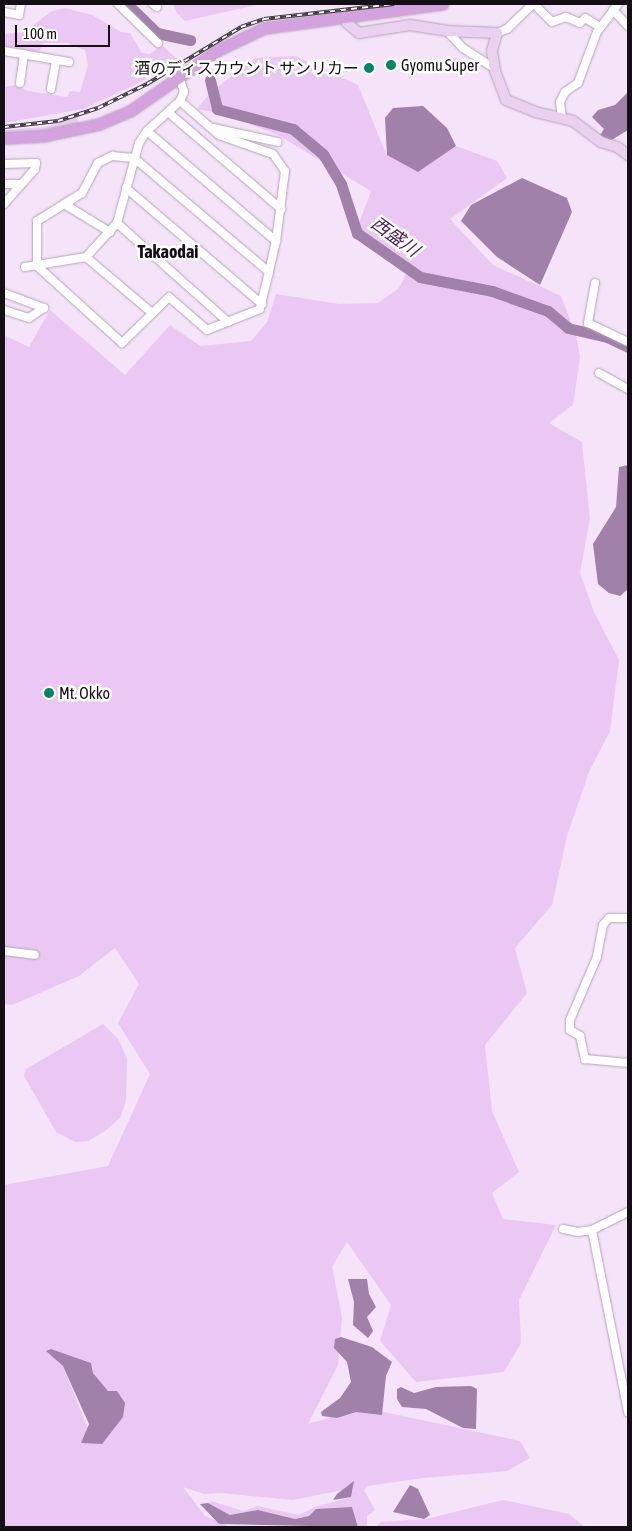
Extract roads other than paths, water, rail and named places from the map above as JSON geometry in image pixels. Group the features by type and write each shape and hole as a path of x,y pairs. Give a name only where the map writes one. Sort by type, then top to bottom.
{"main road":[{"path":"4,138 42,136 99,124 130,111 218,50 264,28 442,4"},
{"path":"347,23 359,33 410,25 447,31 497,33 492,51 494,68 501,93 513,105 574,121 601,142 617,147 628,155"}],"street":[{"path":"4,12 19,15 20,4"},
{"path":"118,4 158,43"},
{"path":"497,33 507,29 533,4 552,22 566,17 580,23 585,18 600,28"},
{"path":"562,117 560,102 565,92 578,82 600,28 615,7 628,26"},
{"path":"447,31 463,48 494,68"},
{"path":"4,51 69,62"},
{"path":"20,83 24,54"},
{"path":"51,89 56,60"},
{"path":"25,267 86,257 110,232 117,223 134,158 147,131 180,101 184,92 179,77"},
{"path":"180,101 219,135 273,154 285,171 276,241 262,304 260,309 207,330 168,297 122,343 37,266 37,222 82,193 98,163 106,157 134,158 269,272"},
{"path":"169,113 281,209"},
{"path":"211,128 278,142"},
{"path":"147,131 276,241"},
{"path":"4,164 36,163 35,169 19,184 4,204"},
{"path":"4,184 19,184"},
{"path":"126,188 262,304"},
{"path":"64,204 110,232"},
{"path":"117,223 228,322"},
{"path":"86,257 152,313"},
{"path":"596,283 588,323 628,342"},
{"path":"4,293 44,308 29,318 4,310"},
{"path":"599,373 628,389"},
{"path":"628,918 609,918 603,925 597,957 570,1020 570,1030 580,1036 585,1059 628,1063"},
{"path":"4,951 35,955"},
{"path":"563,1229 578,1232 592,1230 628,1212"},
{"path":"592,1230 628,1412"}],"waterway":[{"name":"西盛川","path":"127,4 157,33 190,40"},
{"name":"西盛川","path":"210,80 217,109 293,129 323,154 341,184 357,233 420,277 492,291 548,311 568,328 607,337 628,347"}],"railway":[{"path":"4,127 58,121 98,108 147,84 241,27 264,19 394,4"}],"place":[{"name":"Gyomu Super","path":"391,65"},
{"name":"酒のディスカウント サンリカー","path":"369,68"},
{"name":"Mt. Okko","path":"49,693"}],"district":[{"name":"Takaodai","path":"168,252"}]}
